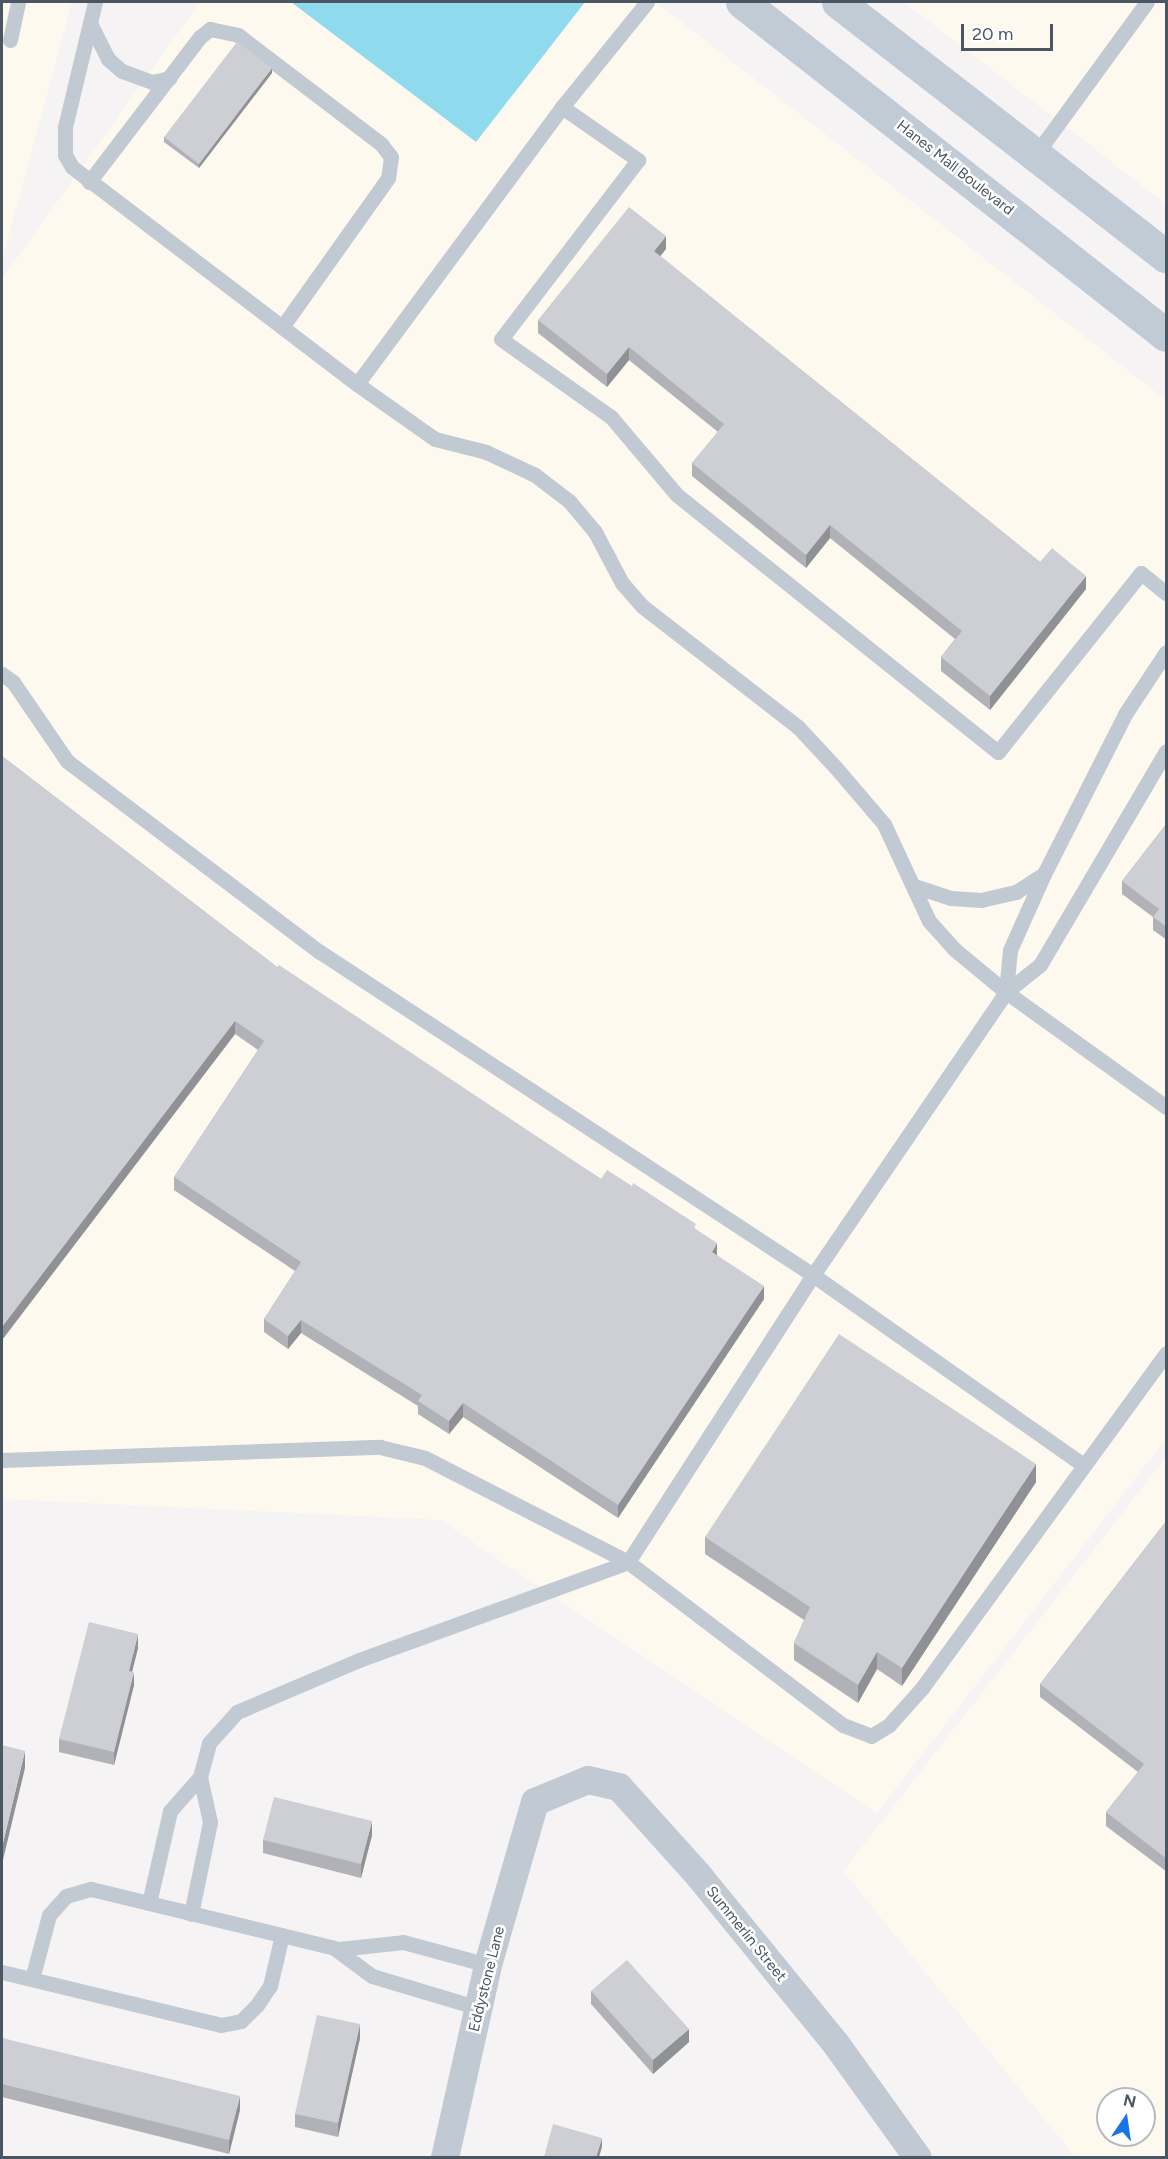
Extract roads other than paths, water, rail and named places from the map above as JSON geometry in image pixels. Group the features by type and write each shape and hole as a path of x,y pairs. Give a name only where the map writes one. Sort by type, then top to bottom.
{"main road":[{"name":"Hanes Mall Boulevard","path":"742,2 1167,335"},
{"path":"837,2 1167,256"}],"street":[{"name":"Summerlin Street","path":"536,1802 588,1780 619,1787 699,1876 836,2044 918,2157"},
{"name":"Eddystone Lane","path":"445,2157 488,1965 536,1802"}],"lane":[{"path":"10,40 18,2"},
{"path":"95,2 63,141 72,167 357,384 435,439 486,452 535,475 569,501 595,532 622,583 642,606 798,727 837,769 884,824 929,921 954,950 1006,992 1167,1107"},
{"path":"357,384 562,107 647,2"},
{"path":"1036,154 1147,2"},
{"path":"90,22 108,59 122,71 152,82 170,78"},
{"path":"89,182 200,37 210,29 232,33 381,144 391,157 388,178 282,327"},
{"path":"562,107 638,160 501,339 611,417 686,502 998,752 1141,573 1167,592"},
{"path":"1006,992 1010,950 1044,874 1125,714 1167,652"},
{"path":"2,674 13,682 67,761 320,952 813,1275 1083,1465"},
{"path":"191,1914 210,1822 200,1777 209,1743 237,1712 272,1694 628,1562 813,1275 1006,992 1040,965 1167,750"},
{"path":"914,886 951,898 981,900 1016,892 1044,874"},
{"path":"2,1460 380,1447 424,1458 628,1562 843,1725 871,1736 889,1725 922,1688 1083,1465 1167,1354"},
{"path":"149,1903 170,1810 200,1777"},
{"path":"32,1979 49,1915 66,1896 91,1889 339,1949 403,1942 488,1965"},
{"path":"2,1972 221,2025 241,2021 257,2005 270,1986 282,1935"},
{"path":"339,1949 372,1976 479,2008"}],"water":[{"path":"291,2 585,2 476,142"}]}
